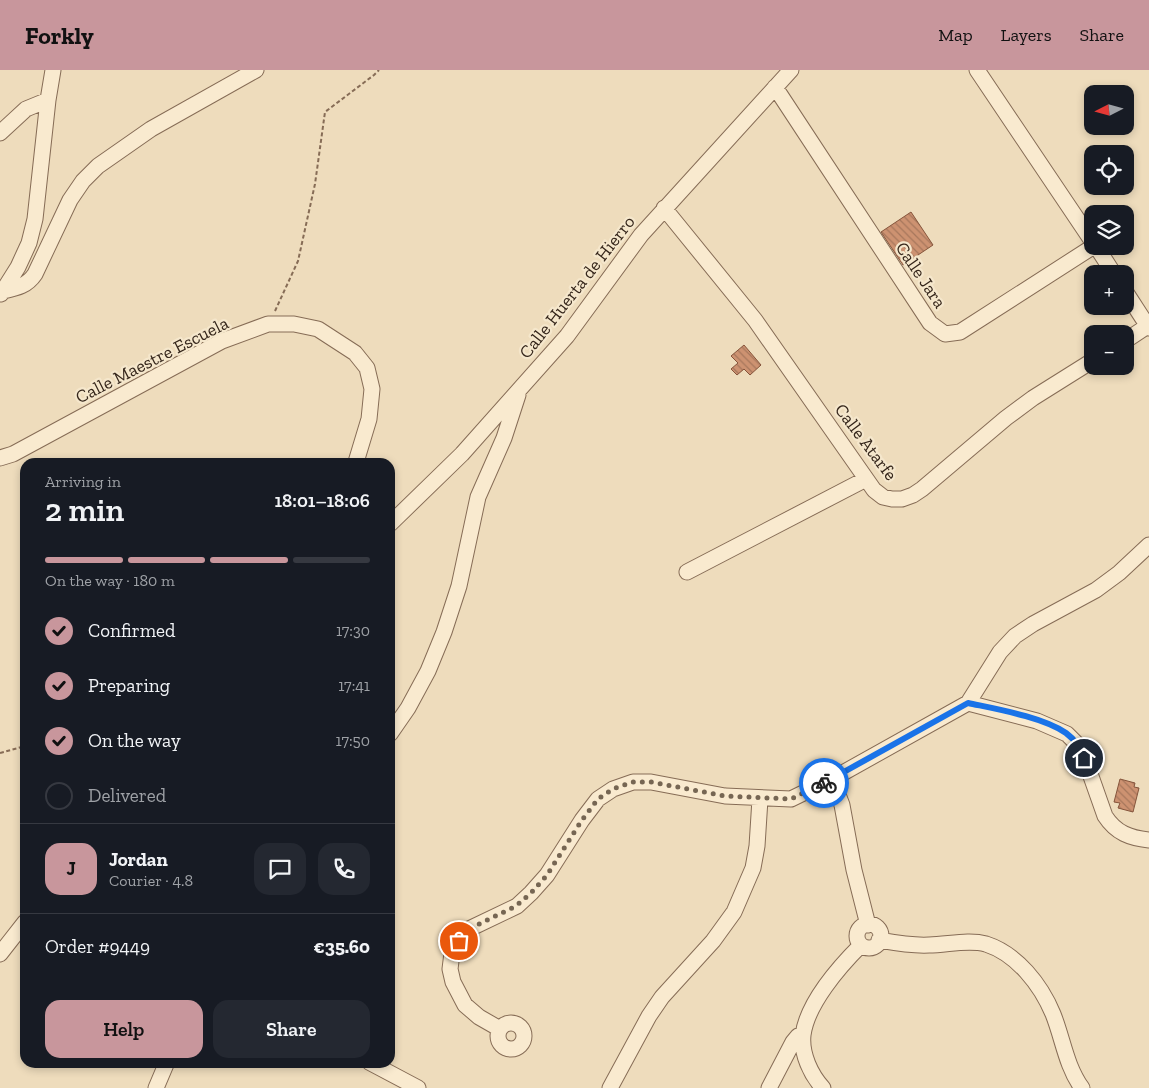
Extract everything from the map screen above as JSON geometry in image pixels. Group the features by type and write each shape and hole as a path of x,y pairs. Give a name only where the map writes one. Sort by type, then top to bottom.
{"street":[{"path":"2,293 18,267 29,243 35,219 53,70"},
{"path":"2,293 23,286 30,281 70,200 83,181 98,166 151,129 256,70"},
{"name":"Calle Huerta de Hierro","path":"395,519 462,454 567,336 664,208 791,70"},
{"path":"977,70 1084,229"},
{"name":"Calle Jara","path":"775,87 930,323 945,334 960,332 1084,253"},
{"path":"0,133 26,109 48,100"},
{"name":"Calle Atarfe","path":"664,208 755,320 866,479 874,490 883,496 892,499 902,499 922,489 1006,418 1033,398 1084,366"},
{"path":"1134,304 1149,326 1134,335"},
{"name":"Calle Maestre Escuela","path":"0,458 13,454 222,341 268,324 294,324 318,328 355,353 367,368 372,389 369,418 357,458"},
{"path":"395,727 408,708 428,671 444,632 459,586 478,497 504,438 519,389"},
{"path":"488,425 496,427 504,438"},
{"path":"687,572 866,479"},
{"path":"500,1029 479,1017 465,1004 453,982 450,969 452,953 469,929 516,906 531,893 547,875 582,820 598,799 613,789 633,782 651,782 725,796 791,799 968,703 1000,652 1016,636 1033,624 1096,590 1119,574 1149,545"},
{"path":"968,703 1037,721 1067,734 1081,748 1105,816 1110,824 1119,832 1128,836 1149,840"},
{"path":"832,778 842,805 854,870 868,924"},
{"path":"610,1088 648,1016 662,997 713,941 734,912 753,868 757,846 760,799"},
{"path":"868,924 877,928 880,936 877,944 869,948 861,945 857,937 860,928 868,924"},
{"path":"0,954 20,928"},
{"path":"879,940 929,945 963,942 985,944 1011,958 1033,979 1053,1013 1067,1059 1082,1088"},
{"path":"823,1088 816,1080 806,1058 803,1036 813,1007 836,973 861,945"},
{"path":"769,1088 793,1042 798,1036 803,1036"},
{"path":"784,1060 799,1057 806,1058"},
{"path":"156,1088 164,1068"},
{"path":"380,1068 418,1088"}],"path":[{"path":"268,324 298,261 315,184 326,112 379,70"},
{"path":"0,753 20,747"}],"building":[{"path":"911,212 933,245 903,265 881,232"},
{"path":"744,345 761,365 750,375 744,369 737,375 731,369 738,363 731,356"},
{"path":"1120,779 1135,783 1134,787 1139,788 1133,812 1118,808 1120,803 1114,802"}],"way so far":[{"path":"459,941 469,929 516,906 531,893 547,875 582,820 598,799 613,789 633,782 651,782 725,796 791,799 824,783"}],"route":[{"path":"824,783 968,703 996,709 1056,728 1067,734 1081,748 1084,758"}]}
